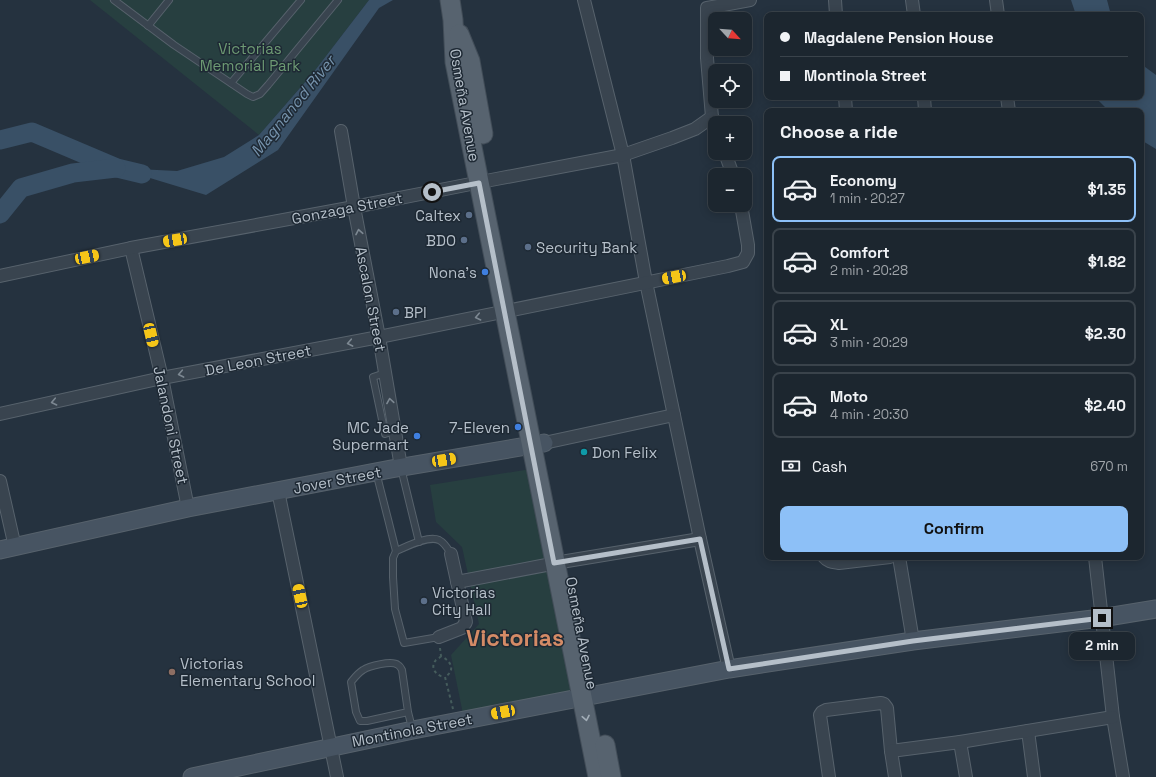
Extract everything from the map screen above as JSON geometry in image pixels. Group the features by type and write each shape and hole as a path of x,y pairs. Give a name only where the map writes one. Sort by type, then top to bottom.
{"main road":[{"name":"Osmeña Avenue","path":"450,0 454,20 470,61 485,181 588,696 598,777"},
{"name":"Osmeña Avenue","path":"588,696 611,777"}],"street":[{"path":"584,0 623,155 646,282 729,669"},
{"path":"713,116 707,58 707,4 750,0"},
{"path":"835,0 836,12"},
{"path":"912,0 914,12"},
{"path":"996,0 998,12"},
{"name":"Gonzaga Street","path":"0,276 131,248 623,155 672,138 708,123"},
{"name":"Ascalon Street","path":"341,130 401,467"},
{"name":"De Leon Street","path":"0,414 162,378 379,337 743,262 748,254 748,245 742,212"},
{"name":"Jalandoni Street","path":"131,248 162,378 188,508"},
{"name":"Jover Street","path":"7,548 188,508 401,467 537,444 674,415"},
{"path":"0,481 7,548"},
{"path":"278,491 332,746 337,777"},
{"path":"457,582 561,562 700,539"},
{"path":"439,637 462,628 466,622 451,554"},
{"path":"826,560 839,563 864,560"},
{"path":"900,560 913,641"},
{"path":"1094,560 1113,717 1123,777"},
{"name":"Montinola Street","path":"192,777 332,746 729,669 913,641 1102,618 1156,609"},
{"path":"829,777 820,715 822,712 826,710 881,703 887,708 891,751 896,777"},
{"path":"891,751 1028,732 1113,717"},
{"path":"1028,732 1034,777"},
{"path":"960,742 966,777"}],"lane":[{"path":"114,0 174,45 253,97 260,94 338,0"},
{"path":"148,26 169,0"},
{"path":"231,83 302,0"},
{"path":"401,467 418,542"},
{"path":"376,472 396,551 393,558 395,609 404,643 439,637"},
{"path":"396,551 418,542 435,539 440,540 451,554"},
{"path":"408,712 367,721 360,721 356,712 351,682 356,675 364,669 383,664 394,663 399,665 402,670 408,712 413,730"}],"path":[{"path":"439,637 441,656"},
{"path":"441,656 450,662 452,668 449,675 445,677 440,677 436,674 434,669 436,660 441,656"},
{"path":"445,677 456,722"}],"green space":[{"name":"Victorias Memorial Park","path":"90,0 369,0 313,73 259,135"},
{"path":"531,469 574,692 463,714 451,655 479,624 462,547 436,522 430,485"}],"water":[{"path":"369,0 393,0 379,8 278,150 206,195 117,168 177,171 224,157 259,135 313,73"},
{"path":"1071,0 1107,0 1110,12 1075,12"},
{"path":"1144,66 1156,75 1156,149 1144,142 1144,108 1106,108 1098,100 1144,100"}],"waterway":[{"name":"Magnanod River","path":"0,140 32,132 117,168 142,174"},
{"name":"Magnanod River","path":"0,214 21,188 73,173 116,168"}],"place":[{"name":"Caltex","path":"469,215"},
{"name":"BDO","path":"464,240"},
{"name":"Security Bank","path":"528,247"},
{"name":"Nona's","path":"485,272"},
{"name":"BPI","path":"396,312"},
{"name":"7-Eleven","path":"518,427"},
{"name":"MC Jade Supermart","path":"417,436"},
{"name":"Don Felix","path":"584,452"},
{"name":"Victorias City Hall","path":"424,601"},
{"name":"Victorias Elementary School","path":"172,672"}],"district":[{"name":"Victorias","path":"515,638"}],"route":[{"path":"432,192 479,183 554,563 700,539 729,669 913,641 1102,618"}]}
